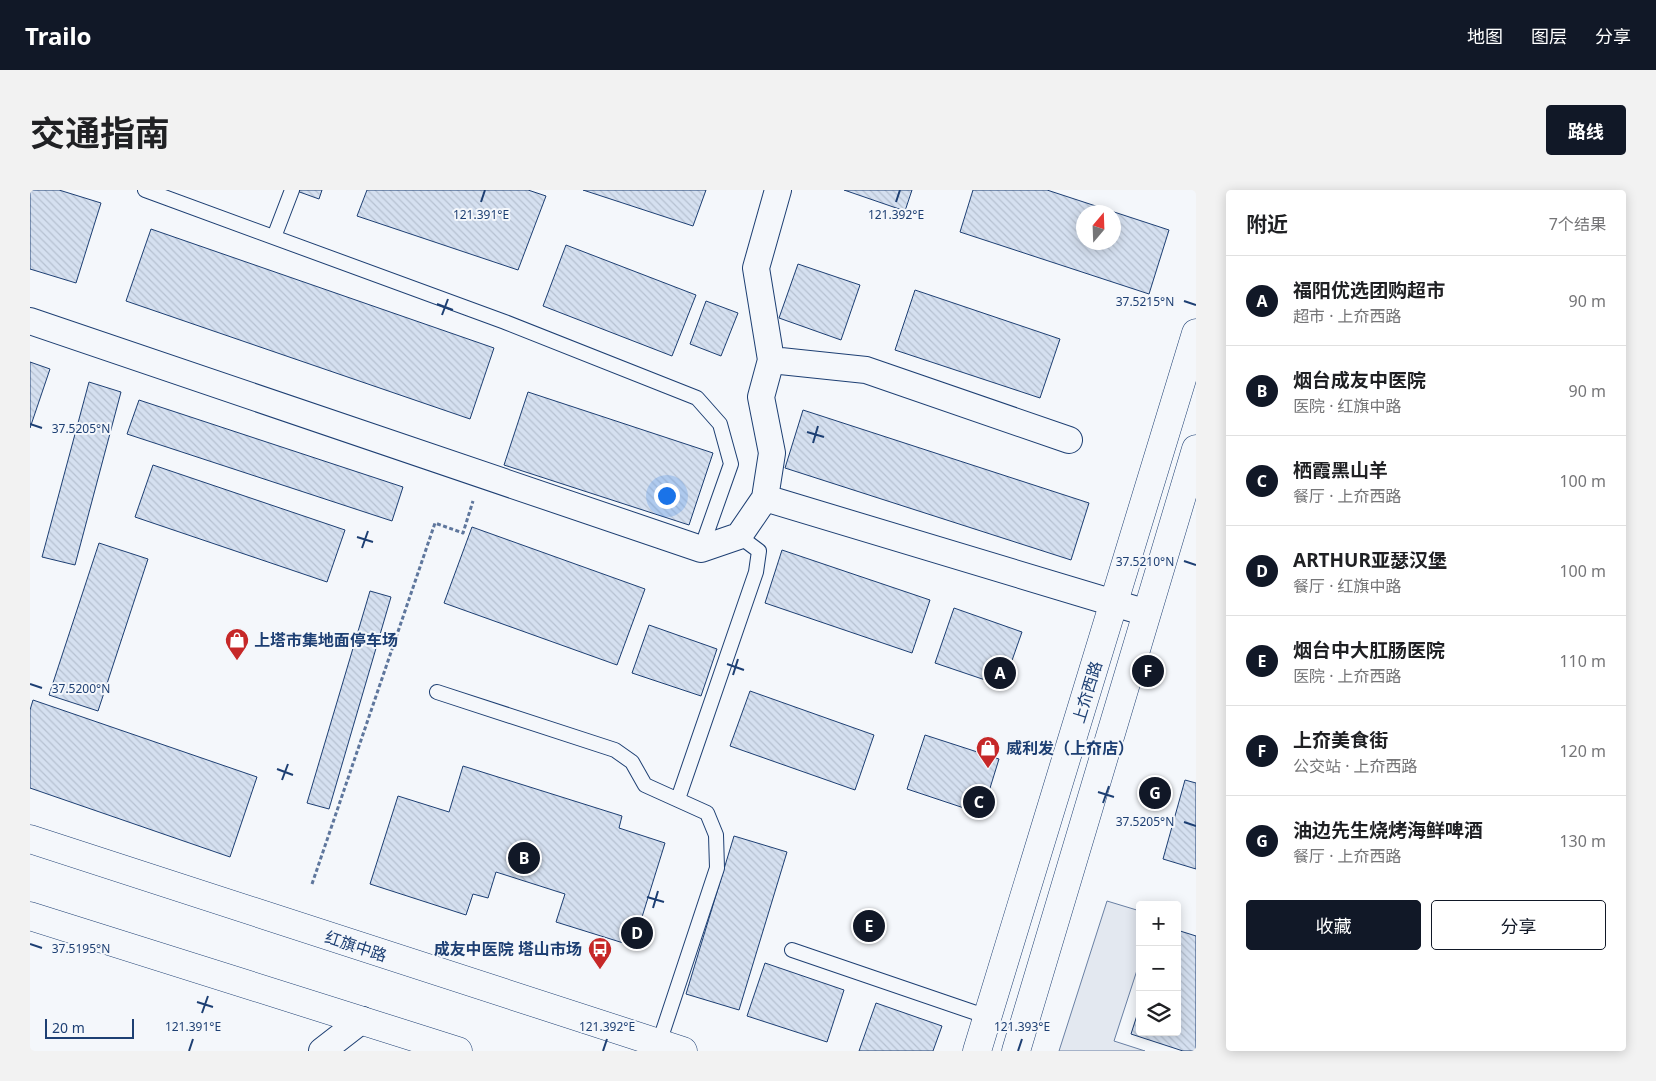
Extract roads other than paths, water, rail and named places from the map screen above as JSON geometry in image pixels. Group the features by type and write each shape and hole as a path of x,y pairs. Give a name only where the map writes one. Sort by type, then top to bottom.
{"street":[{"path":"30,321 702,549 739,536 765,498 772,453 760,397 771,360 756,268 778,190"},
{"name":"上夼西路","path":"978,1051 1196,333"},
{"path":"771,360 866,370 1069,440"},
{"path":"1016,1051 1196,449"},
{"path":"765,498 1113,605 1147,613"},
{"name":"红旗中路","path":"30,839 671,1047"},
{"path":"30,916 458,1051"},
{"path":"322,1051 362,1020"}],"lane":[{"path":"145,190 505,322 697,398 720,424 731,464 702,549"},
{"path":"274,237 292,190"},
{"path":"678,799 756,572 759,551 739,536"},
{"path":"437,692 615,750 632,762 645,785 707,813 716,835 717,868 671,1047"},
{"path":"792,950 988,1017"}],"place":[{"name":"上塔市集地面停车场","path":"237,661"},
{"name":"上夼美食街","path":"1148,671"},
{"name":"福阳优选团购超市","path":"1000,673"},
{"name":"威利发（上夼店）","path":"988,769"},
{"name":"油边先生烧烤海鲜啤酒","path":"1155,793"},
{"name":"栖霞黑山羊","path":"979,802"},
{"name":"烟台成友中医院","path":"524,858"},
{"name":"烟台中大肛肠医院","path":"869,926"},
{"name":"ARTHUR亚瑟汉堡","path":"637,933"},
{"name":"成友中医院 塔山市场","path":"600,970"}]}
